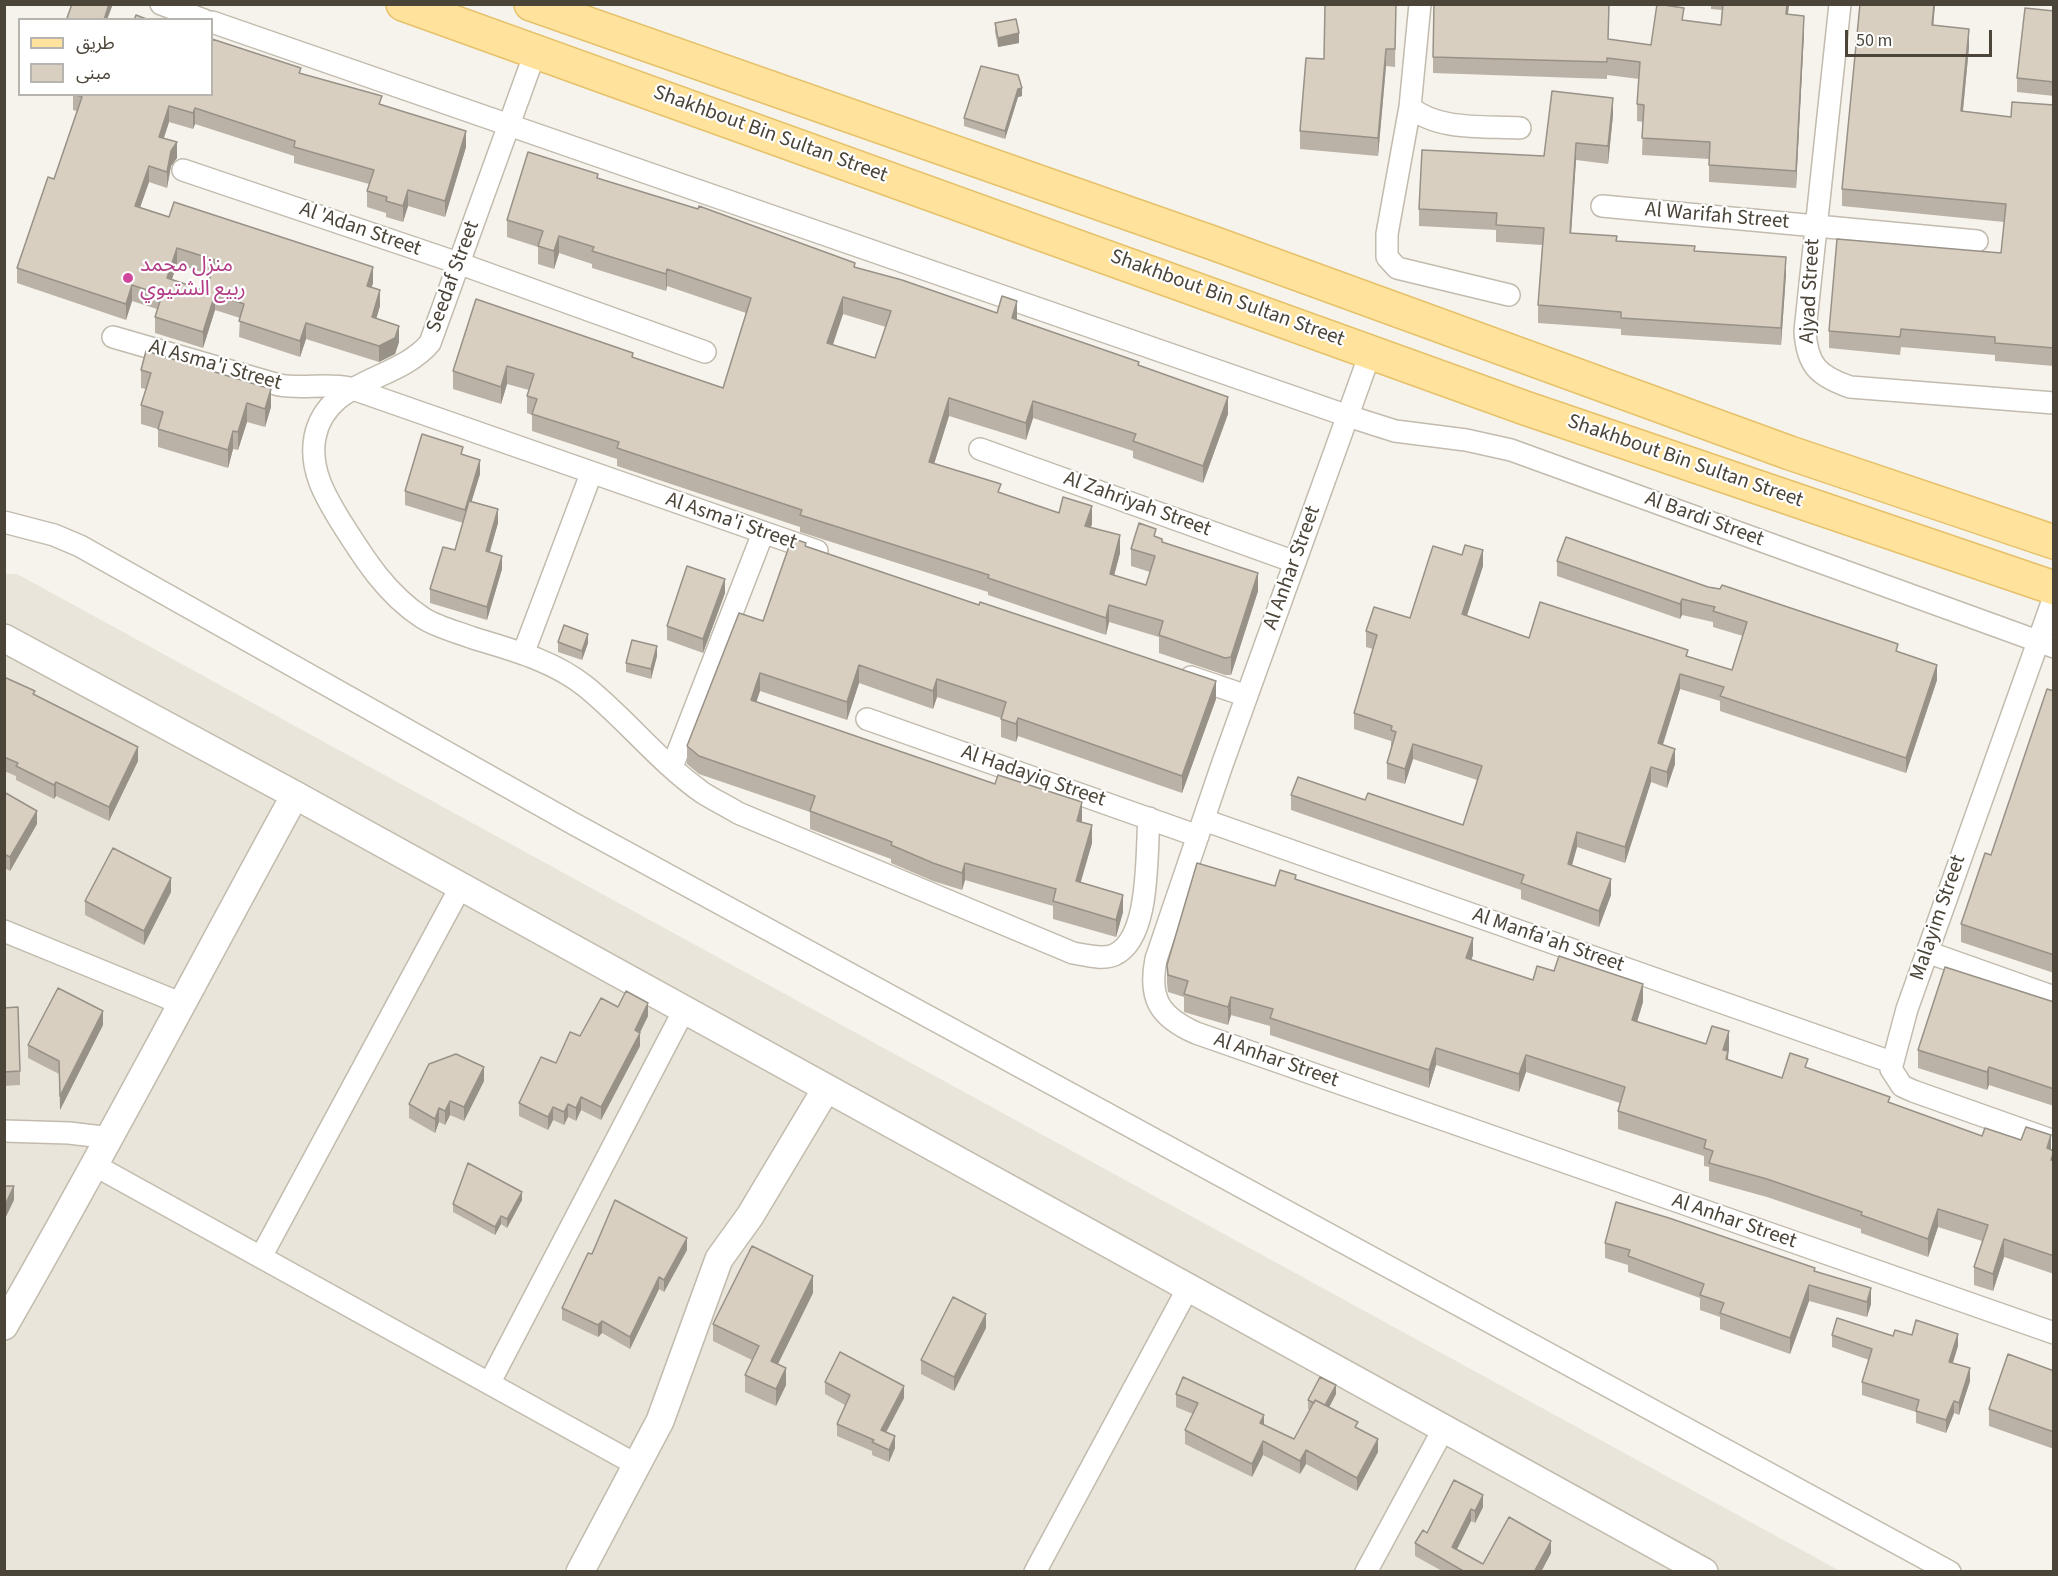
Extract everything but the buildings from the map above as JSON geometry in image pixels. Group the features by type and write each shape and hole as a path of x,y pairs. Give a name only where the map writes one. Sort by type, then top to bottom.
{"main road":[{"name":"Shakhbout Bin Sultan Street","path":"403,4 1525,408 2054,588"},
{"name":"Shakhbout Bin Sultan Street","path":"531,4 1224,247 1790,453 2047,534"}],"street":[{"path":"161,4 199,18"},
{"path":"1420,4 1410,107 1387,234 1387,257 1397,268 1509,295"},
{"name":"Ajyad Street","path":"1840,4 1805,331 1806,351 1812,364 1822,374 1850,387 2054,404"},
{"name":"Al Bardi Street","path":"213,22 1348,416 1395,431 1466,440 1511,450 2045,644"},
{"name":"Seedaf Street","path":"536,50 430,343 418,357 400,369 350,388 328,411 315,436 314,464 324,495 369,566 402,602 424,619 559,668 585,686 703,793 738,813 1073,952 1090,957 1112,956 1127,947 1134,936 1143,899 1149,818"},
{"path":"1410,107 1423,118 1433,120 1520,128"},
{"name":"Al 'Adan Street","path":"183,170 458,263 705,352"},
{"name":"Al Warifah Street","path":"1602,206 1977,241"},
{"name":"Al Asma'i Street","path":"113,337 279,385 297,388 335,385 350,388 591,474 842,559"},
{"name":"Al Anhar Street","path":"1371,351 1247,696 1153,974 1157,1003 1180,1026 2054,1333"},
{"name":"Al Zahriyah Street","path":"980,449 1295,561"},
{"path":"523,654 591,474"},
{"path":"4,522 54,535 80,546 574,824 1950,1572"},
{"path":"672,767 763,533"},
{"name":"Malayim Street","path":"1892,1062 1927,952 2045,644 2054,597"},
{"path":"4,638 295,795 1704,1572"},
{"path":"1168,670 1247,696"},
{"name":"Al Hadayiq Street","path":"867,718 1149,818 1201,828"},
{"path":"4,1326 96,1166 180,1004 295,795"},
{"name":"Al Manfa'ah Street","path":"1201,828 1892,1062"},
{"path":"262,1255 460,888"},
{"path":"4,931 180,1004"},
{"path":"1927,952 2054,997"},
{"path":"490,1382 684,1010"},
{"path":"1892,1062 1895,1078 1902,1086 2054,1141"},
{"path":"580,1572 635,1464 660,1421 719,1259 750,1216 825,1089"},
{"path":"4,1131 111,1138"},
{"path":"96,1166 262,1255 635,1464"},
{"path":"1035,1572 1188,1288"},
{"path":"1366,1572 1444,1428"}],"shaded area":[{"path":"5,574 17,574 1840,1571 5,1572"}],"place":[{"name":"منزل محمد ربيع الشتيوي","path":"128,278"}]}
